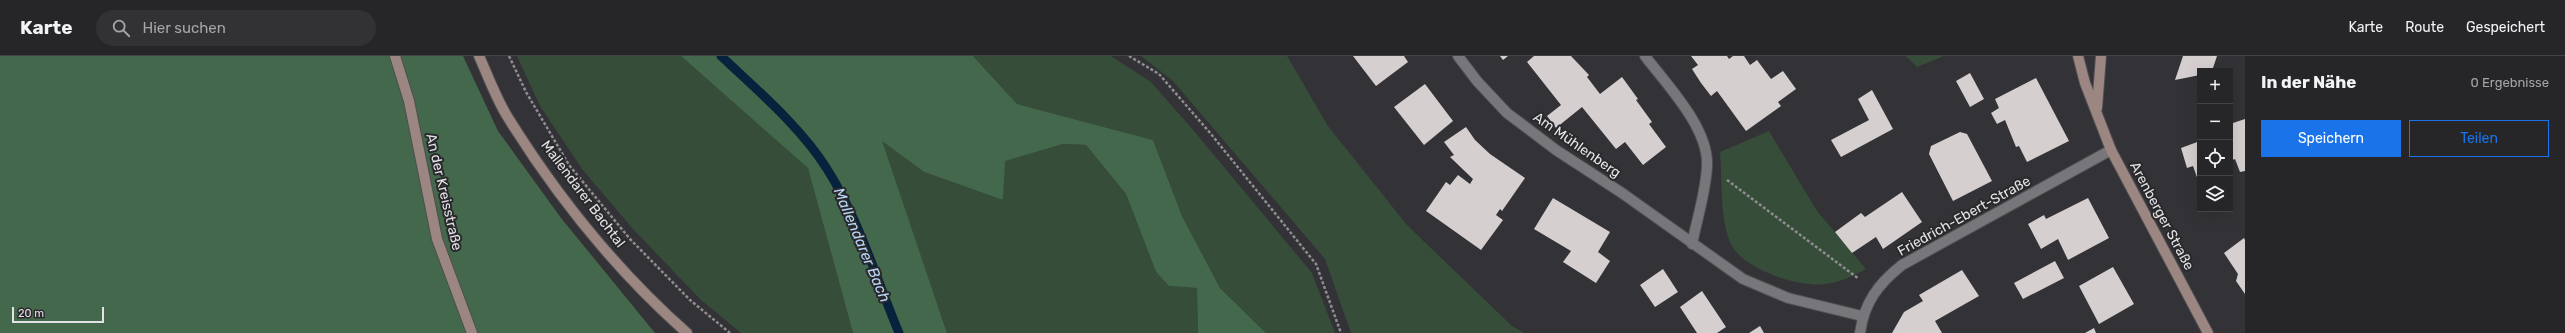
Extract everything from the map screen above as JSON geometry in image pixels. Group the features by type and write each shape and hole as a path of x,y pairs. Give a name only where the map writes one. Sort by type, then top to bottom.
{"street":[{"name":"An der Kreisstraße","path":"395,56 409,101 437,239 472,333"},
{"name":"Mallendarer Bachtal","path":"479,56 507,115 564,198 606,251 687,333"},
{"name":"Am Mühlenberg","path":"1458,56 1477,81 1507,113 1556,150 1622,193 1743,279 1770,292 1862,316"},
{"path":"1646,56 1696,126 1705,146 1707,166 1692,244"},
{"name":"Arenberger Straße","path":"2078,56 2085,83 2112,150 2208,333"},
{"name":"Arenberger Straße","path":"2097,110 2101,56"},
{"name":"Friedrich-Ebert-Straße","path":"1860,333 1862,316 1874,290 1902,265 2112,150"}],"path":[{"path":"509,56 526,92 569,165 630,239 690,300 730,333"},
{"path":"1129,56 1158,74 1211,134 1316,264 1341,333"},
{"path":"1707,166 1874,290"}],"green space":[{"path":"0,56 463,56 498,131 561,218 655,333 0,333"},
{"path":"517,56 681,56 808,167 853,333 741,333 700,299 633,229 582,169 540,106"},
{"path":"681,56 973,56 1017,104 1153,140 1182,216 1220,288 1266,333 1198,333 1197,288 1169,286 1156,272 1126,194 1086,145 1063,144 1005,161 1003,200 924,172 882,141 947,333 853,333 808,168"},
{"path":"973,56 1111,56 1151,82 1194,131 1312,273 1335,333 1266,333 1220,288 1182,216 1153,140 1017,104"},
{"path":"1141,56 1287,56 1328,126 1407,225 1512,326 1524,333 1351,333 1325,259 1173,81"},
{"path":"1906,56 1944,56 1917,67"},
{"path":"1769,131 1817,211 1866,269 1837,282 1826,284 1801,283 1757,268 1745,260 1735,250 1729,240 1724,219 1720,152"},
{"path":"881,140 924,172 1003,200 1004,161 1063,144 1086,145 1126,194 1156,272 1169,286 1197,288 1198,333 947,333"}],"building":[{"path":"1353,56 1404,56 1408,62 1376,86"},
{"path":"1500,56 1508,56 1503,60"},
{"path":"1534,56 1571,56 1589,75 1587,77 1600,94 1622,77 1652,122 1649,124 1666,147 1643,165 1625,142 1616,149 1582,107 1556,128 1547,116 1561,105 1527,62"},
{"path":"1691,56 1727,56 1729,59 1733,56 1744,56 1750,65 1757,60 1771,79 1783,71 1796,89 1778,102 1781,106 1746,131 1717,91 1711,96 1701,83 1692,69 1698,65"},
{"path":"2183,56 2217,56 2213,68 2197,68 2197,76 2175,80"},
{"path":"1970,73 1984,99 1970,107 1956,81"},
{"path":"2036,78 2069,141 2027,162 2019,146 2016,147 2005,120 1997,124 1991,113 1999,108 1995,99"},
{"path":"1425,84 1453,121 1424,145 1394,107"},
{"path":"1872,90 1893,129 1841,157 1831,140 1869,120 1858,99"},
{"path":"2245,119 2245,171 2240,172 2235,159 2233,160 2233,123"},
{"path":"1466,127 1475,140 1490,154 1525,178 1502,211 1500,209 1496,215 1503,220 1481,250 1426,211 1446,182 1450,185 1458,175 1470,184 1473,179 1450,157 1454,155 1444,142"},
{"path":"1960,132 1967,134 1992,181 1953,201 1929,154 1931,146"},
{"path":"2197,142 2197,177 2193,166 2187,168 2181,148"},
{"path":"1902,192 1922,222 1883,249 1876,237 1852,253 1835,232 1861,213 1865,217"},
{"path":"1553,198 1610,232 1598,252 1610,261 1596,283 1563,262 1571,251 1534,229"},
{"path":"2088,198 2109,238 2068,260 2058,239 2041,249 2028,224 2044,215 2046,219"},
{"path":"2244,238 2245,294 2236,281 2238,274 2224,253"},
{"path":"2055,261 2064,278 2023,299 2014,283"},
{"path":"2113,267 2134,304 2099,324 2079,286"},
{"path":"1663,269 1678,292 1655,307 1640,285"},
{"path":"1962,270 1979,296 1935,321 1942,333 1892,333 1904,312 1923,301 1919,295"},
{"path":"1702,291 1726,327 1717,333 1697,333 1680,307"},
{"path":"1760,326 1764,333 1749,333"},
{"path":"2094,328 2096,333 2085,333"}],"waterway":[{"name":"Mallendarer Bach","path":"721,56 763,95 791,124 805,139 827,169 849,208 858,228 899,333"}]}
